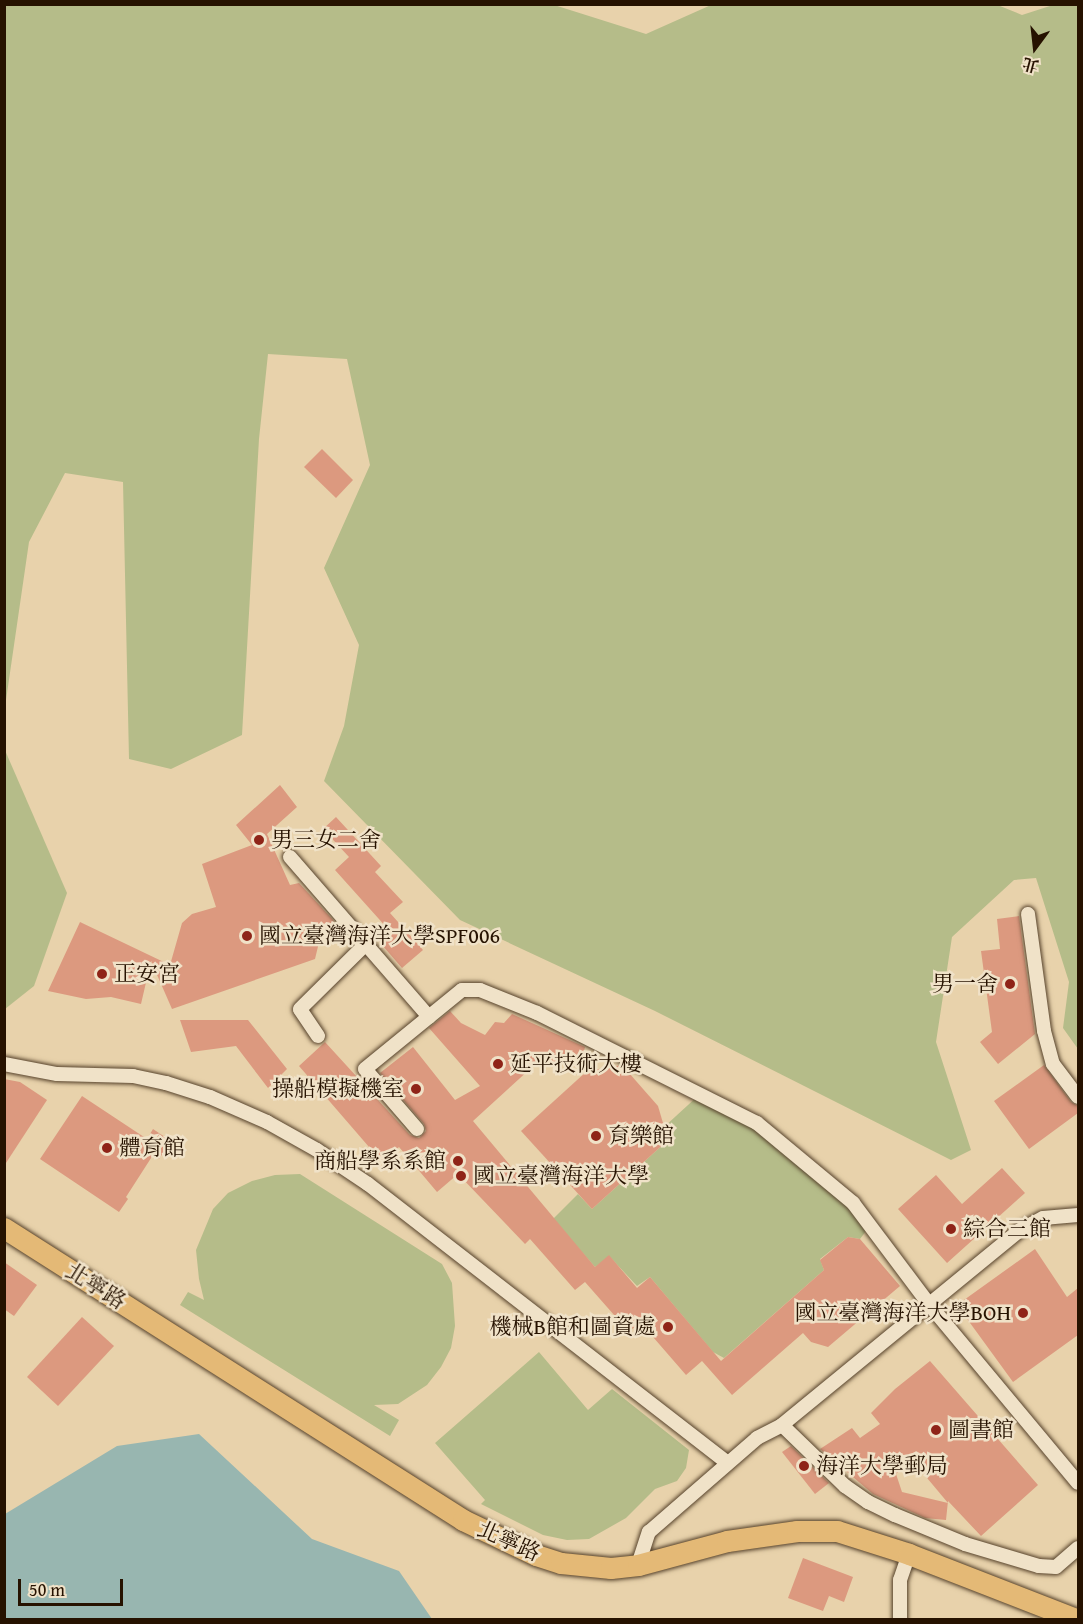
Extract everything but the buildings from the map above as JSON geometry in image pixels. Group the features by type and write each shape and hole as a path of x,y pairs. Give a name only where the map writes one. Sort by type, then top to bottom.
{"main road":[{"name":"北寧路","path":"4,1228 463,1520 536,1555 561,1563 611,1568 638,1565 727,1541 810,1529 849,1533 1078,1620"}],"street":[{"path":"290,857 429,1017"},
{"path":"1028,914 1044,1031 1053,1064 1078,1097"},
{"path":"318,1036 300,1009 365,945"},
{"path":"417,1129 365,1069 462,990 480,990 593,1039 758,1123 853,1203 928,1303 1078,1483"},
{"path":"4,1064 57,1074 133,1076 210,1097 267,1122 317,1150 368,1184 728,1463"},
{"path":"638,1565 649,1532 757,1438 782,1425 843,1377 928,1303 1020,1230 1043,1218 1078,1215"},
{"path":"782,1425 845,1486 868,1502 895,1515 965,1544 1038,1566 1056,1567 1078,1548"},
{"path":"900,1620 900,1580 909,1554"}],"green space":[{"path":"551,4 646,34 711,5 995,4 1022,15 1053,5 1078,5 1078,1049 1063,1028 1069,982 1036,878 1014,880 952,937 936,1042 971,1150 951,1160 655,1011 460,920 324,781 344,726 359,645 324,568 370,465 347,359 268,354 259,439 242,735 171,769 129,759 123,482 65,473 29,542 5,707 5,5"},
{"path":"4,748 67,893 34,986 5,1009"},
{"path":"700,1094 762,1125 869,1227 860,1239 848,1237 820,1259 824,1270 724,1358 713,1352 650,1277 637,1286 610,1257 595,1267 553,1219 578,1194 592,1209 668,1140 664,1127"},
{"path":"300,1174 442,1264 452,1283 455,1326 451,1348 441,1367 427,1385 398,1404 374,1405 399,1420 390,1436 180,1305 188,1292 204,1300 196,1250 213,1209 228,1193 252,1181 275,1175"},
{"path":"539,1352 588,1410 612,1389 689,1450 686,1468 677,1481 655,1489 626,1518 589,1539 567,1540 543,1535 481,1504 485,1500 435,1443"}],"water":[{"path":"199,1434 312,1539 399,1571 432,1619 5,1619 5,1514 117,1446"}],"place":[{"name":"男三女二舍","path":"259,840"},
{"name":"國立臺灣海洋大學SPF006","path":"247,936"},
{"name":"正安宮","path":"102,974"},
{"name":"男一舍","path":"1010,984"},
{"name":"延平技術大樓","path":"498,1064"},
{"name":"操船模擬機室","path":"416,1089"},
{"name":"育樂館","path":"596,1136"},
{"name":"體育館","path":"107,1148"},
{"name":"商船學系系館","path":"458,1161"},
{"name":"國立臺灣海洋大學","path":"461,1176"},
{"name":"綜合三館","path":"951,1229"},
{"name":"國立臺灣海洋大學BOH","path":"1023,1313"},
{"name":"機械B館和圖資處","path":"668,1327"},
{"name":"圖書館","path":"936,1430"},
{"name":"海洋大學郵局","path":"804,1466"}]}
